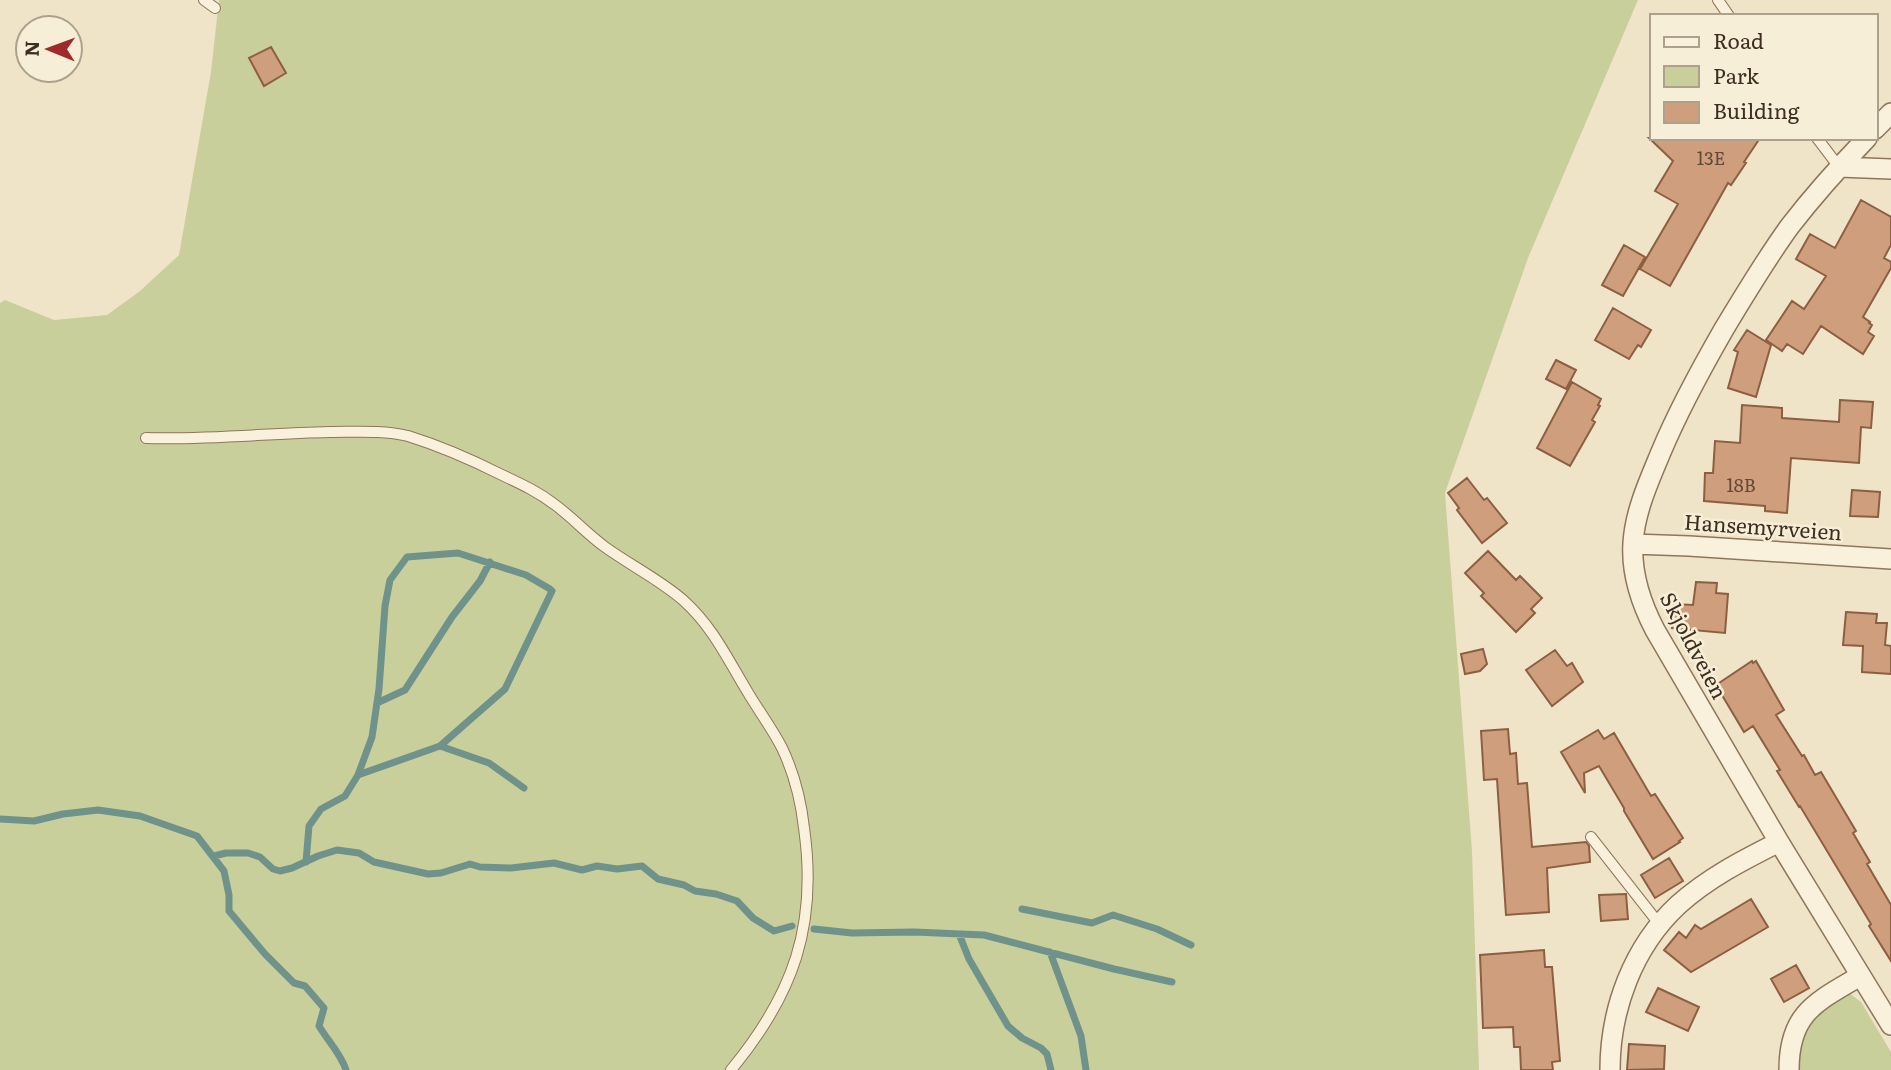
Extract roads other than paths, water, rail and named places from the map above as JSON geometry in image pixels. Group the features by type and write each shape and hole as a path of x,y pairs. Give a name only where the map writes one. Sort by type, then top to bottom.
{"street":[{"path":"1877,127 1891,113"},
{"name":"Skjoldveien","path":"1865,140 1790,227 1757,275 1686,395 1642,500 1633,544 1639,591 1646,612 1779,842 1891,1025"},
{"path":"1839,167 1891,169"},
{"name":"Hansemyrveien","path":"1633,544 1891,559"},
{"path":"1610,1070 1610,1049 1621,998 1642,949 1678,905 1706,883 1737,863 1779,842"},
{"path":"1789,1070 1789,1055 1798,1022 1823,997 1860,975"}],"lane":[{"path":"204,0 215,8"},
{"path":"1819,140 1839,167"},
{"path":"146,438 352,432 403,435 426,442 459,454 531,489 554,504 604,546 682,599 703,621 718,640 782,748 800,799 808,857 809,887 805,920 789,979 756,1039 731,1070"},
{"path":"1591,837 1660,925"}],"waterway":[{"path":"306,862 309,826 321,809 345,796 358,775 372,737 390,580 407,557 458,553 526,575 550,589"},
{"path":"377,703 405,690 452,617 480,581 490,562"},
{"path":"358,775 440,746 505,689 552,591"},
{"path":"440,746 489,763 524,788"},
{"path":"0,819 34,821 98,810 140,816 197,836 224,871 229,911 265,954 294,983 305,986 324,1008 319,1026 346,1070"},
{"path":"214,856 248,853 260,857 273,869 280,871 337,850 359,853 374,862 428,874 470,864 511,868 554,863 582,870 597,866 617,869 642,866 658,879 737,901 753,918 774,931 792,926"},
{"path":"1022,909 1092,923 1113,915 1157,929 1191,945"},
{"path":"814,929 852,933 984,935 1172,982"},
{"path":"959,934 969,959 1008,1026 1047,1054 1051,1070"},
{"path":"1050,952 1081,1036 1086,1070"}]}
